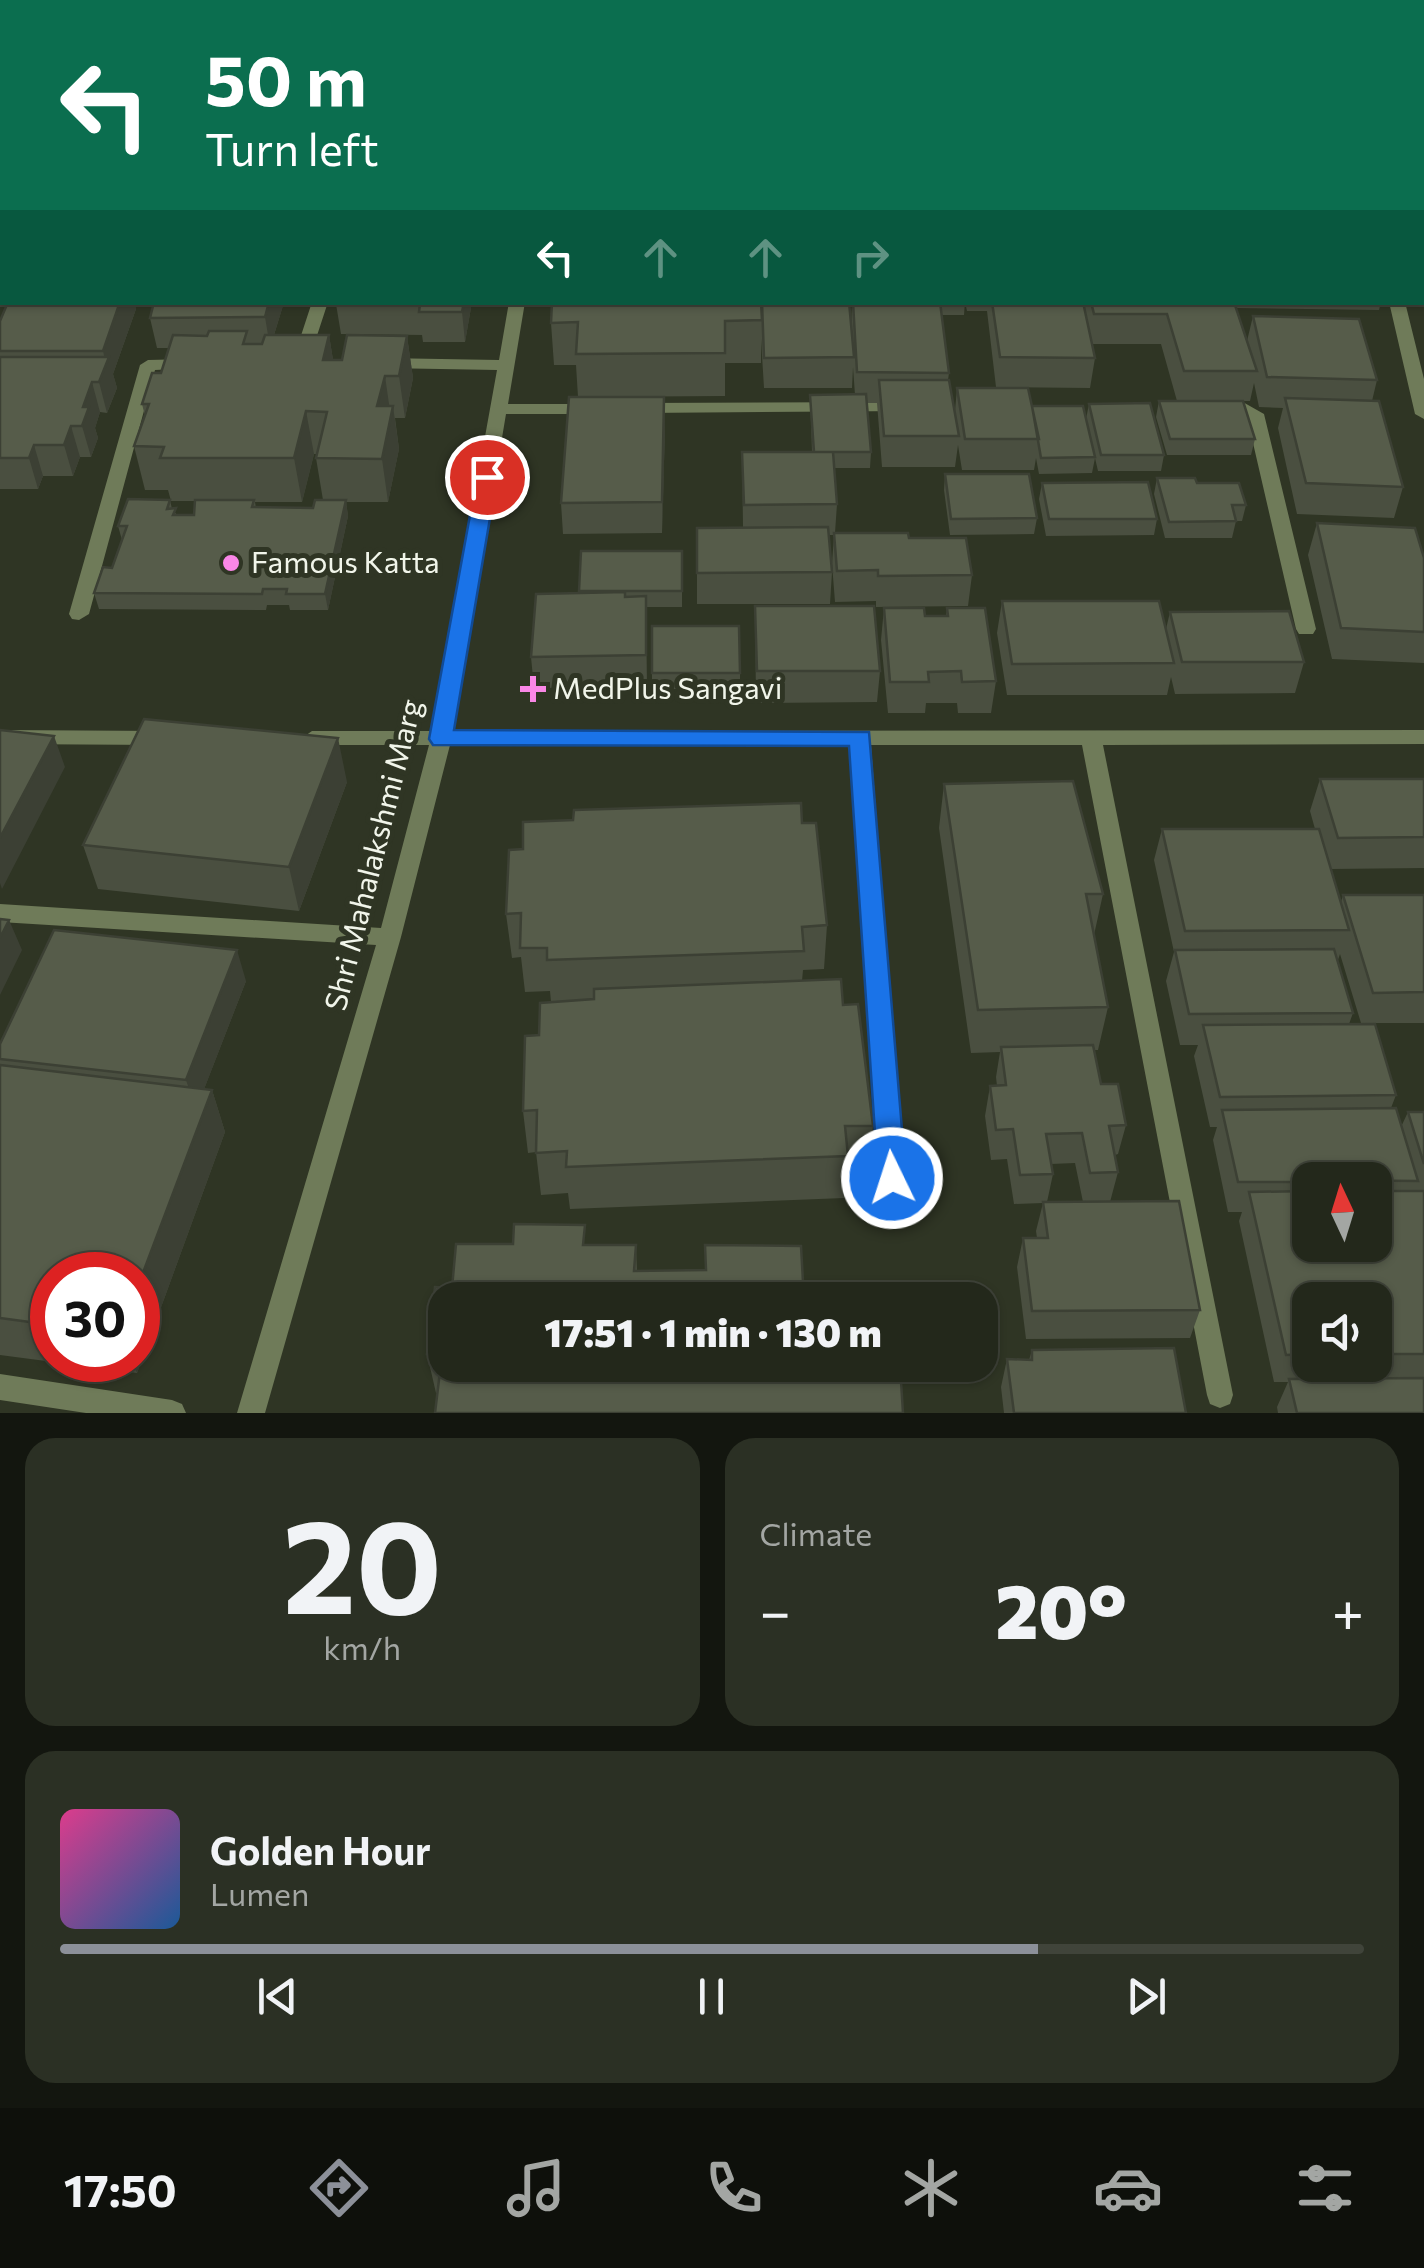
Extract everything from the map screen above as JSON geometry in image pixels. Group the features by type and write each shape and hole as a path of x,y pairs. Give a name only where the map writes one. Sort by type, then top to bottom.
{"street":[{"path":"282,362 310,362 320,305"},
{"name":"Shri Mahalakshmi Marg","path":"251,1413 390,937 441,739 516,305"},
{"path":"1398,305 1424,414"},
{"path":"357,363 506,366"},
{"path":"79,614 148,365 205,364"},
{"path":"1195,406 1234,406 1255,414 1306,629"},
{"path":"499,409 916,407"},
{"path":"288,738 1424,736"},
{"path":"0,737 192,738"},
{"path":"1091,737 1220,1395"},
{"path":"860,738 892,1178"},
{"path":"0,913 390,937"},
{"path":"0,1387 172,1413"}],"building":[{"path":"7,305 119,305 103,351 0,351 0,321"},
{"path":"153,305 268,305 265,317 150,318"},
{"path":"420,305 463,305 462,312 419,312"},
{"path":"552,305 761,305 762,320 725,321 725,353 576,354 578,322 551,323"},
{"path":"762,305 849,305 854,357 764,358"},
{"path":"853,305 940,305 949,373 857,372"},
{"path":"992,305 1084,305 1095,358 1000,357"},
{"path":"1092,305 1235,305 1257,371 1184,371 1167,314 1094,314"},
{"path":"1253,316 1359,319 1377,380 1267,377"},
{"path":"209,331 247,331 243,344 262,344 265,335 329,335 323,360 342,360 347,335 407,336 399,376 385,376 377,406 393,406 382,459 316,458 327,412 306,411 294,458 160,458 164,447 134,446 149,404 142,404 152,373 161,373 173,335 207,336"},
{"path":"0,357 109,357 99,382 92,382 83,407 89,407 82,426 71,426 64,445 34,445 29,458 0,458"},
{"path":"879,380 949,380 959,436 884,436"},
{"path":"957,388 1028,388 1039,439 965,439"},
{"path":"866,394 871,452 814,452 810,395"},
{"path":"569,397 664,397 662,502 561,503"},
{"path":"1285,398 1379,401 1403,487 1306,483"},
{"path":"1159,401 1243,401 1255,439 1170,439"},
{"path":"1150,403 1164,455 1101,455 1089,404"},
{"path":"1032,406 1083,406 1095,457 1041,458"},
{"path":"742,452 833,452 837,504 744,505"},
{"path":"945,474 1029,474 1037,518 951,519"},
{"path":"1157,478 1239,483 1246,505 1232,505 1236,521 1169,522"},
{"path":"1148,482 1157,519 1049,519 1042,483"},
{"name":"Famous Katta","path":"128,499 170,500 167,509 176,508 173,515 194,515 195,500 254,500 252,507 313,508 315,500 346,500 325,594 286,594 287,589 263,589 262,594 94,593 103,567 112,568 127,526 118,526"},
{"path":"1317,523 1415,528 1424,558 1424,632 1341,628"},
{"path":"828,527 832,572 697,573 697,528"},
{"path":"834,533 966,538 972,575 878,576 878,570 837,571"},
{"path":"581,551 682,551 682,591 579,591"},
{"path":"625,592 625,597 646,596 646,655 531,657 536,594"},
{"path":"1002,601 1159,601 1174,663 1012,664"},
{"path":"755,606 874,606 880,671 757,671"},
{"path":"884,608 924,608 925,616 948,616 947,608 985,608 996,681 962,682 961,671 928,672 929,682 890,682"},
{"path":"1289,611 1304,662 1182,662 1170,612"},
{"path":"652,626 739,626 740,673 652,673"},
{"path":"144,719 338,738 289,867 83,845"},
{"path":"0,730 54,736 0,838"},
{"path":"1320,779 1424,779 1424,837 1338,838"},
{"path":"1073,781 1103,894 1086,894 1108,1007 978,1010 944,784"},
{"path":"801,803 802,823 816,823 827,925 802,927 804,951 547,960 547,948 520,948 521,913 506,914 509,850 523,849 523,822 573,820 574,810"},
{"path":"1162,829 1319,829 1349,930 1185,931"},
{"path":"1343,895 1424,895 1424,992 1373,993"},
{"path":"0,919 9,920 0,938"},
{"path":"54,930 237,950 186,1080 0,1059 0,1044"},
{"path":"1334,949 1353,1013 1189,1014 1175,950"},
{"path":"841,979 843,1005 858,1004 873,1126 845,1126 848,1156 566,1167 567,1151 536,1153 537,1110 523,1111 525,1036 539,1035 540,1003 594,999 594,989"},
{"path":"1375,1024 1396,1095 1220,1097 1203,1025"},
{"path":"1093,1045 1101,1084 1118,1084 1126,1125 1109,1126 1118,1172 1090,1173 1082,1133 1046,1134 1053,1174 1020,1175 1013,1129 996,1130 990,1086 1006,1085 1001,1047"},
{"path":"0,1065 212,1090 151,1252 30,1252 30,1322 0,1318"},
{"path":"1396,1108 1418,1181 1392,1181 1392,1162 1292,1162 1292,1182 1238,1182 1222,1110"},
{"path":"1408,1112 1424,1112 1424,1164"},
{"path":"1292,1191 1292,1262 1392,1262 1392,1191 1424,1191 1424,1354 1392,1354 1392,1282 1292,1282 1292,1355 1286,1355 1249,1192"},
{"path":"1179,1201 1200,1310 1032,1311 1023,1238 1048,1238 1043,1202"},
{"path":"514,1224 585,1225 583,1245 636,1245 634,1271 706,1270 705,1245 801,1246 803,1282 453,1282 456,1244 513,1244"},
{"path":"1174,1348 1186,1413 1014,1413 1007,1359 1032,1360 1032,1350"},
{"path":"1392,1378 1424,1378 1424,1413 1297,1413 1289,1379 1392,1382"},
{"path":"439,1382 901,1382 903,1413 435,1413"}],"place":[{"name":"Famous Katta","path":"231,563"},
{"name":"MedPlus Sangavi","path":"533,689"}],"route":[{"path":"487,477 441,739 860,738 892,1178"}]}
